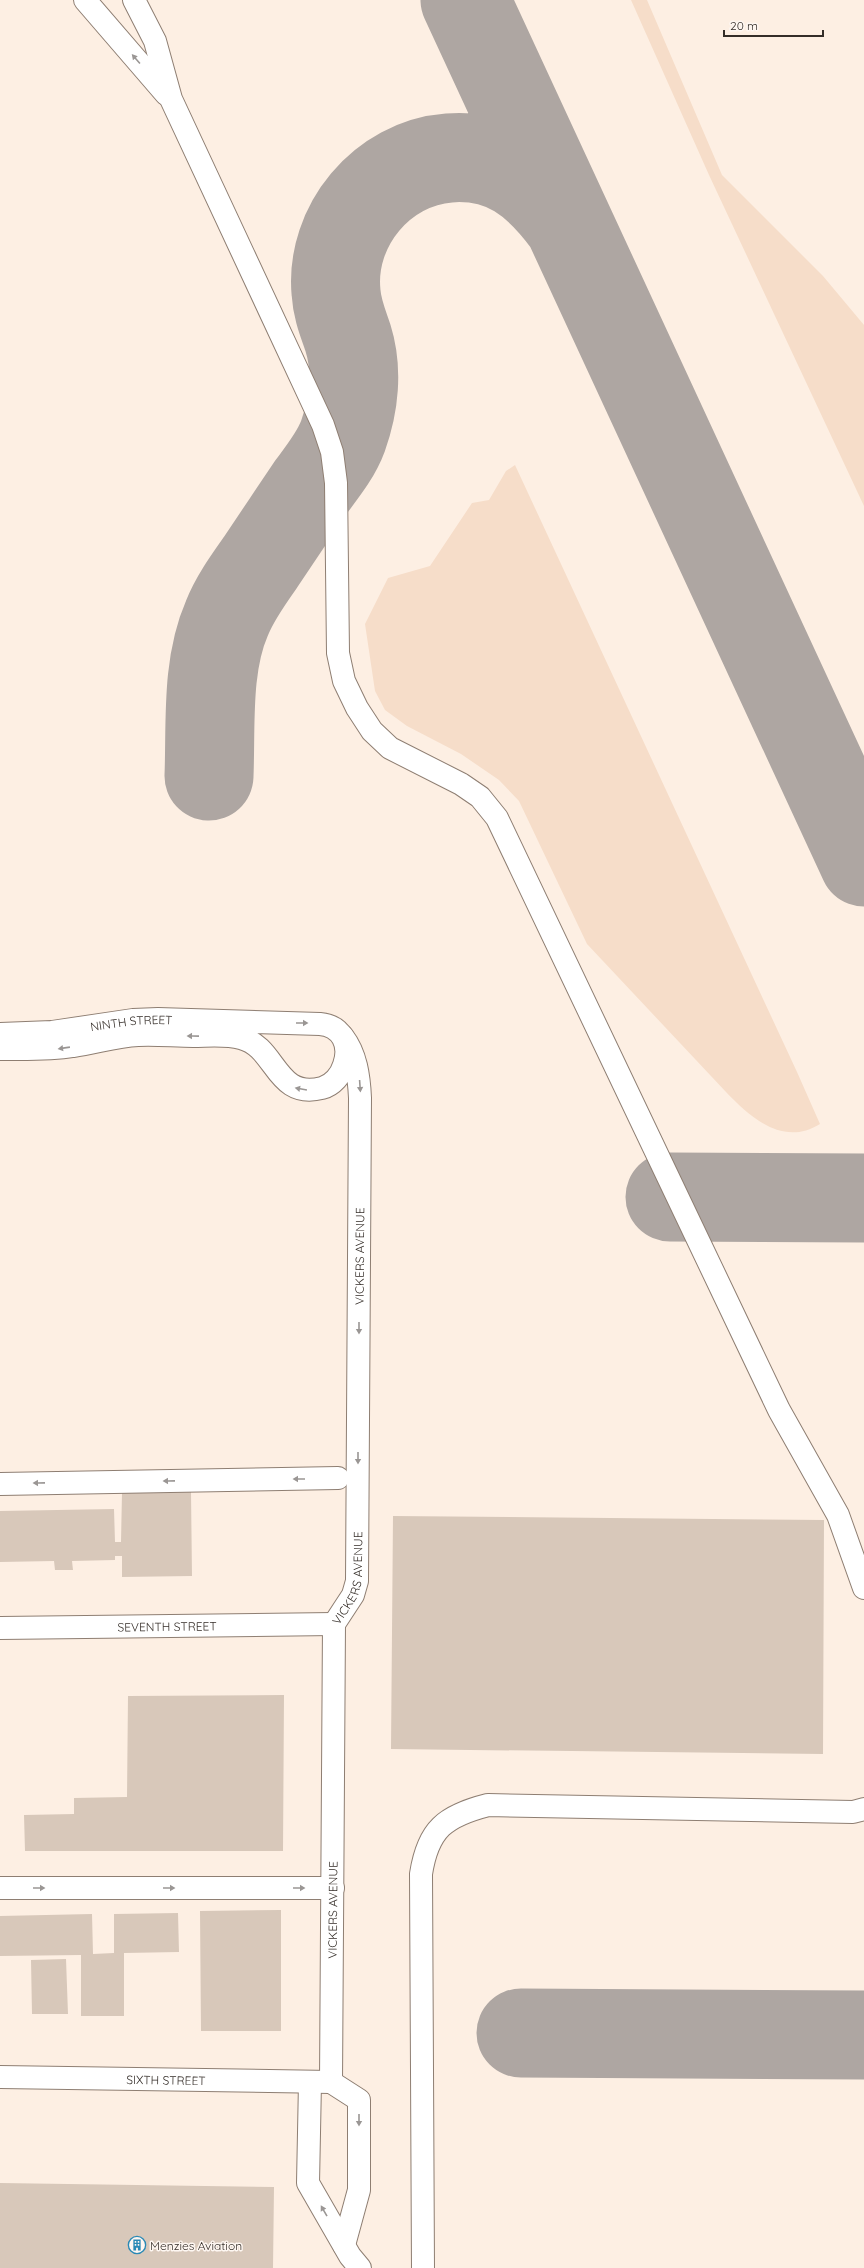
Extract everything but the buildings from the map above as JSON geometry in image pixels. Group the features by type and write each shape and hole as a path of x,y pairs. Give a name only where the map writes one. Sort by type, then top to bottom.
{"lane":[{"path":"85,0 171,99"},
{"path":"134,0 155,41 171,99 323,424 332,452 336,483 338,653 344,681 356,708 372,731 390,748 461,784 480,797 497,818 779,1410 838,1515 864,1588"},
{"name":"NINTH STREET","path":"0,1034 81,1029 133,1020 152,1019 329,1024 343,1037"},
{"path":"0,1049 54,1049 139,1035 241,1038 258,1046 283,1080 294,1087 312,1090 324,1088 335,1081 343,1070 347,1048 343,1037"},
{"name":"VICKERS AVENUE","path":"343,1037 352,1054 359,1079 360,1098 357,1581 354,1595 334,1624 333,1888 320,2082 308,2183 350,2256 360,2268"},
{"path":"0,1484 338,1478"},
{"name":"SEVENTH STREET","path":"0,1628 334,1624"},
{"path":"423,2268 421,1874 424,1852 435,1834 448,1820 466,1811 488,1806 853,1812 864,1809"},
{"path":"0,1888 333,1888"},
{"name":"SIXTH STREET","path":"0,2077 320,2082"},
{"path":"320,2082 359,2100 359,2190 344,2245"}],"shaded area":[{"path":"0,0 864,0 864,2268 0,2268"},
{"path":"631,0 647,0 722,175 823,276 864,325 864,506 709,175"},
{"path":"515,465 820,1124 806,1130 793,1132 781,1131 757,1120 736,1102 587,944 519,801 499,780 461,754 407,726 385,710 375,691 365,624 388,578 430,566 472,503 489,500 506,471"}],"taxiway":[{"path":"465,0 864,862"},
{"path":"209,776 210,716 213,676 220,636 227,618 246,583 311,487 325,469 340,443 347,424 352,400 354,375 351,350 340,316 336,292 336,267 342,244 351,222 365,202 382,185 402,172 425,162 449,158 469,158 503,166 518,173 544,195 568,223"},
{"path":"670,1197 864,1198"},
{"path":"521,2033 864,2035"}],"place":[{"name":"Menzies Aviation","path":"137,2245"}]}
